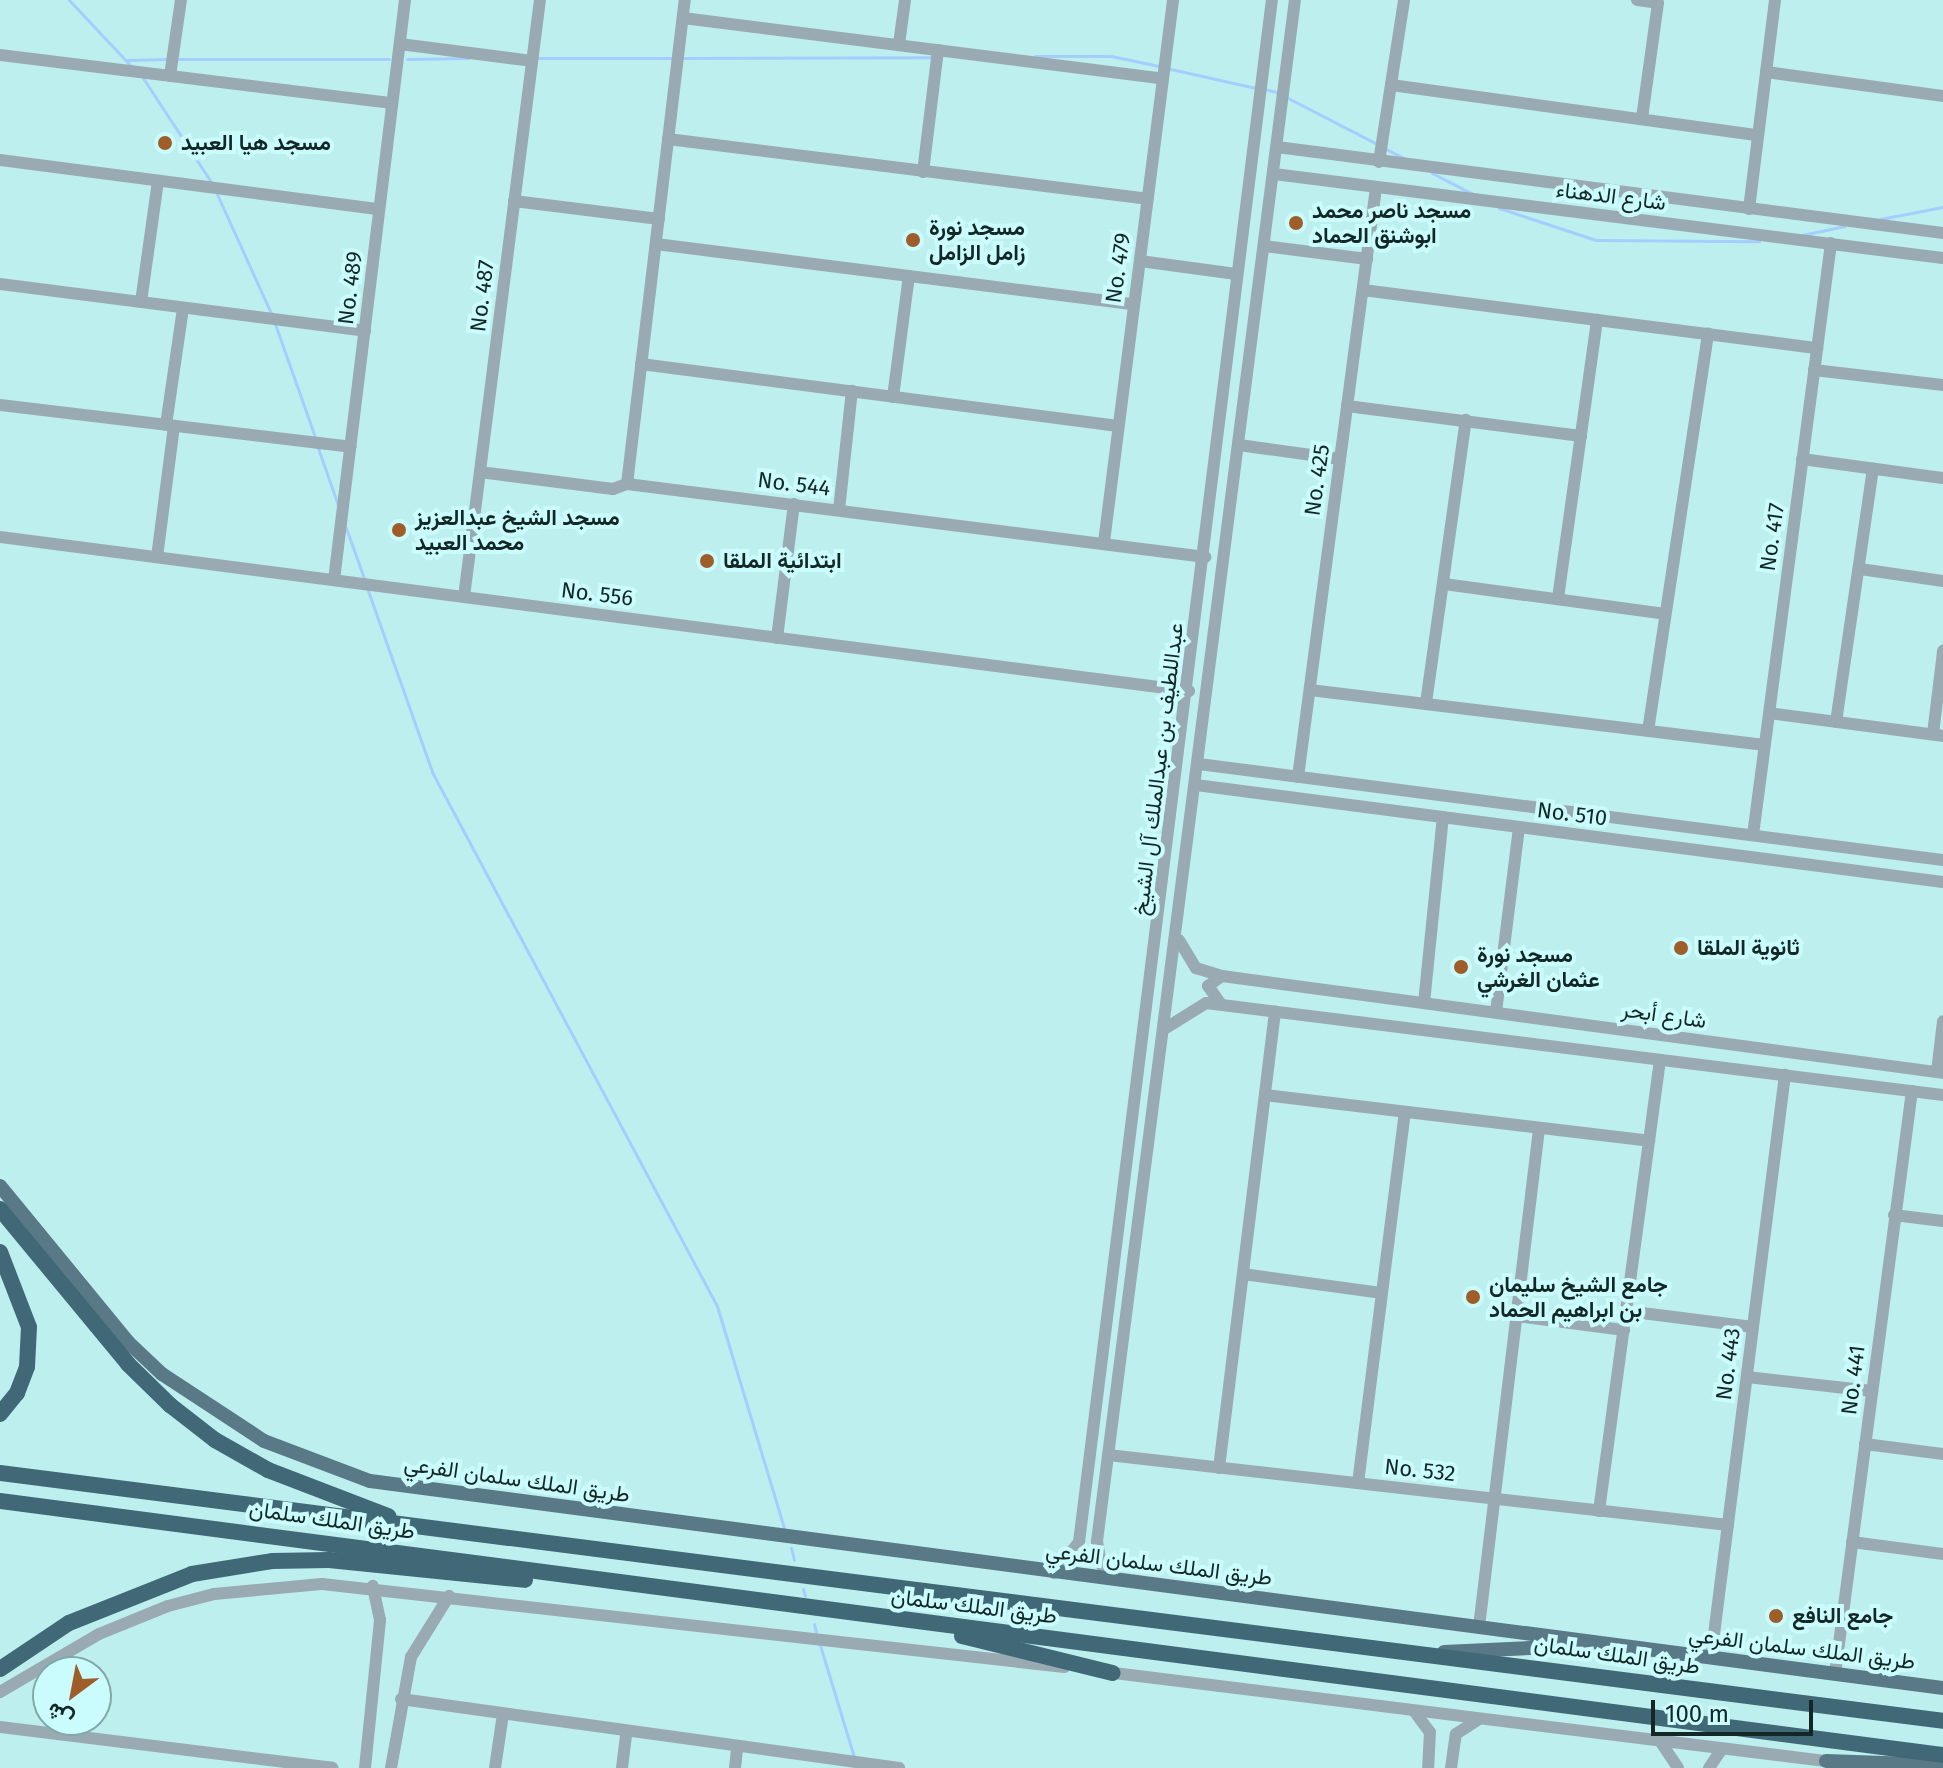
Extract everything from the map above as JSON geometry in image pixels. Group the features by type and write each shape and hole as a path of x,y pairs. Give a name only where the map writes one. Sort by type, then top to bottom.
{"highway":[{"path":"0,1209 128,1364 215,1440 324,1494 423,1527"},
{"path":"0,1252 29,1327 27,1367 17,1393 0,1414"},
{"name":"طريق الملك سلمان","path":"0,1473 1943,1721"},
{"name":"طريق الملك سلمان","path":"0,1501 805,1609 1943,1755"},
{"path":"0,1669 69,1623 112,1602 192,1574 272,1561 329,1560 805,1609"},
{"path":"887,1618 1113,1673"}],"main road":[{"name":"طريق الملك سلمان الفرعي","path":"0,1186 128,1342 162,1374 264,1441 370,1481 1943,1688"},
{"path":"1428,1653 1607,1644"},
{"path":"1825,1764 1943,1765"}],"street":[{"path":"170,76 181,0"},
{"name":"No. 489","path":"334,580 405,0"},
{"name":"No. 487","path":"464,597 540,0"},
{"path":"627,484 685,0"},
{"path":"899,44 905,0"},
{"name":"No. 479","path":"1104,542 1173,0"},
{"name":"عبداللطيف بن عبدالملك آل الشيخ","path":"1079,1542 1189,691 1226,353 1272,0"},
{"name":"عبداللطيف بن عبدالملك آل الشيخ","path":"1097,1541 1166,1028 1177,920 1295,0"},
{"path":"1379,162 1404,0"},
{"path":"1637,0 1658,3 1642,119"},
{"path":"1749,209 1775,0"},
{"path":"683,18 1161,78"},
{"path":"400,44 532,61"},
{"path":"923,172 938,50"},
{"path":"0,55 392,103"},
{"path":"1766,72 1943,96"},
{"path":"1262,83 1284,85"},
{"path":"1391,85 1758,135"},
{"path":"668,139 1147,199"},
{"name":"شارع الدهناء","path":"1277,147 1943,233"},
{"path":"1295,177 1283,163 1297,150"},
{"path":"0,160 379,209"},
{"name":"شارع الدهناء","path":"1274,174 1943,258"},
{"path":"141,302 158,181"},
{"name":"No. 425","path":"1298,777 1376,188"},
{"path":"514,201 659,219"},
{"name":"No. 417","path":"1751,857 1817,348 1836,244 1844,220"},
{"path":"656,244 1133,304"},
{"path":"1264,246 1367,259"},
{"path":"1140,261 1236,274"},
{"path":"893,397 909,276"},
{"path":"0,284 365,331"},
{"path":"1363,290 1817,348"},
{"path":"157,557 183,308"},
{"path":"1558,598 1597,320"},
{"path":"1648,731 1708,334"},
{"path":"1226,353 1250,356"},
{"path":"641,364 1118,426"},
{"path":"1814,370 1943,385"},
{"path":"839,510 852,391"},
{"path":"0,405 350,447"},
{"path":"1347,406 1581,436"},
{"path":"1426,703 1466,420"},
{"path":"1239,445 1340,459"},
{"path":"1802,459 1943,478"},
{"path":"1836,722 1873,469"},
{"name":"No. 544","path":"480,472 613,489 627,484 1205,557"},
{"path":"777,638 794,504"},
{"name":"No. 556","path":"0,537 1189,691"},
{"path":"1860,569 1943,581"},
{"path":"1444,584 1665,614"},
{"path":"1769,713 1938,735 1943,651"},
{"path":"1310,690 1765,745"},
{"name":"No. 510","path":"1199,764 1943,860"},
{"path":"1216,788 1205,777 1218,766"},
{"name":"No. 510","path":"1196,785 1943,882"},
{"path":"1424,1003 1443,817"},
{"path":"1496,1012 1519,827"},
{"name":"شارع أبحر","path":"1177,920 1179,949 1196,968 1222,976 1940,1072"},
{"path":"1222,976 1213,979 1209,993 1224,1005"},
{"name":"شارع أبحر","path":"1166,1028 1191,1009 1224,1005 1943,1095"},
{"path":"1219,1468 1275,1011"},
{"path":"1940,1072 1943,1021"},
{"path":"1599,1511 1660,1060"},
{"name":"No. 443","path":"1711,1658 1785,1075"},
{"name":"No. 441","path":"1835,1674 1912,1091"},
{"path":"1265,1095 1649,1141"},
{"path":"1358,1483 1405,1112"},
{"path":"1479,1627 1539,1129"},
{"path":"1894,1215 1943,1221"},
{"path":"1243,1274 1381,1293"},
{"path":"1626,1311 1753,1327"},
{"path":"1517,1316 1624,1330"},
{"path":"1747,1377 1872,1391"},
{"path":"1865,1444 1943,1454"},
{"name":"No. 532","path":"1108,1455 1728,1525"},
{"path":"1054,1573 1079,1542 1097,1541 1101,1564 1121,1582"},
{"path":"1852,1542 1943,1554"},
{"path":"0,1692 99,1634 168,1606 271,1586 373,1586 1113,1673 1825,1764 1877,1768"},
{"path":"365,1768 380,1620 373,1586"},
{"path":"391,1768 411,1657 449,1596"},
{"path":"401,1699 626,1734 899,1768"},
{"path":"1414,1711 1430,1732 1428,1768"},
{"path":"495,1768 503,1714"},
{"path":"1451,1768 1456,1734 1479,1719"},
{"path":"0,1727 332,1768"},
{"path":"622,1768 626,1734"},
{"path":"1660,1741 1678,1768"},
{"path":"735,1768 737,1749"},
{"path":"1709,1768 1722,1749"}],"waterway":[{"path":"69,0 132,67"},
{"path":"1035,56 1111,56 1159,66"},
{"path":"683,58 932,57"},
{"path":"407,59 468,58"},
{"path":"535,58 676,58"},
{"path":"126,60 169,59"},
{"path":"177,59 389,59"},
{"path":"1166,68 1256,88"},
{"path":"143,78 211,182"},
{"path":"1264,89 1280,93"},
{"path":"1286,97 1379,145"},
{"path":"1386,149 1404,158"},
{"path":"1432,173 1471,193"},
{"path":"216,192 271,313"},
{"path":"1880,219 1943,207"},
{"path":"1499,208 1596,240 1759,241"},
{"path":"1802,235 1845,226"},
{"path":"275,324 315,437"},
{"path":"318,448 338,505"},
{"path":"346,528 365,581"},
{"path":"367,588 432,772 717,1306 784,1528"},
{"path":"791,1548 794,1560"},
{"path":"803,1589 805,1596"},
{"path":"814,1624 816,1632"},
{"path":"820,1645 854,1757"}],"place":[{"name":"مسجد هيا العبيد","path":"165,143"},
{"name":"مسجد ناصر محمد ابوشنق الحماد","path":"1296,223"},
{"name":"مسجد نورة زامل الزامل","path":"913,240"},
{"name":"مسجد الشيخ عبدالعزيز محمد العبيد","path":"399,530"},
{"name":"ابتدائية الملقا","path":"707,561"},
{"name":"ثانوية الملقا","path":"1681,948"},
{"name":"مسجد نورة عثمان الغرشي","path":"1461,967"},
{"name":"جامع الشيخ سليمان بن ابراهيم الحماد","path":"1473,1297"},
{"name":"جامع النافع","path":"1776,1616"}]}
